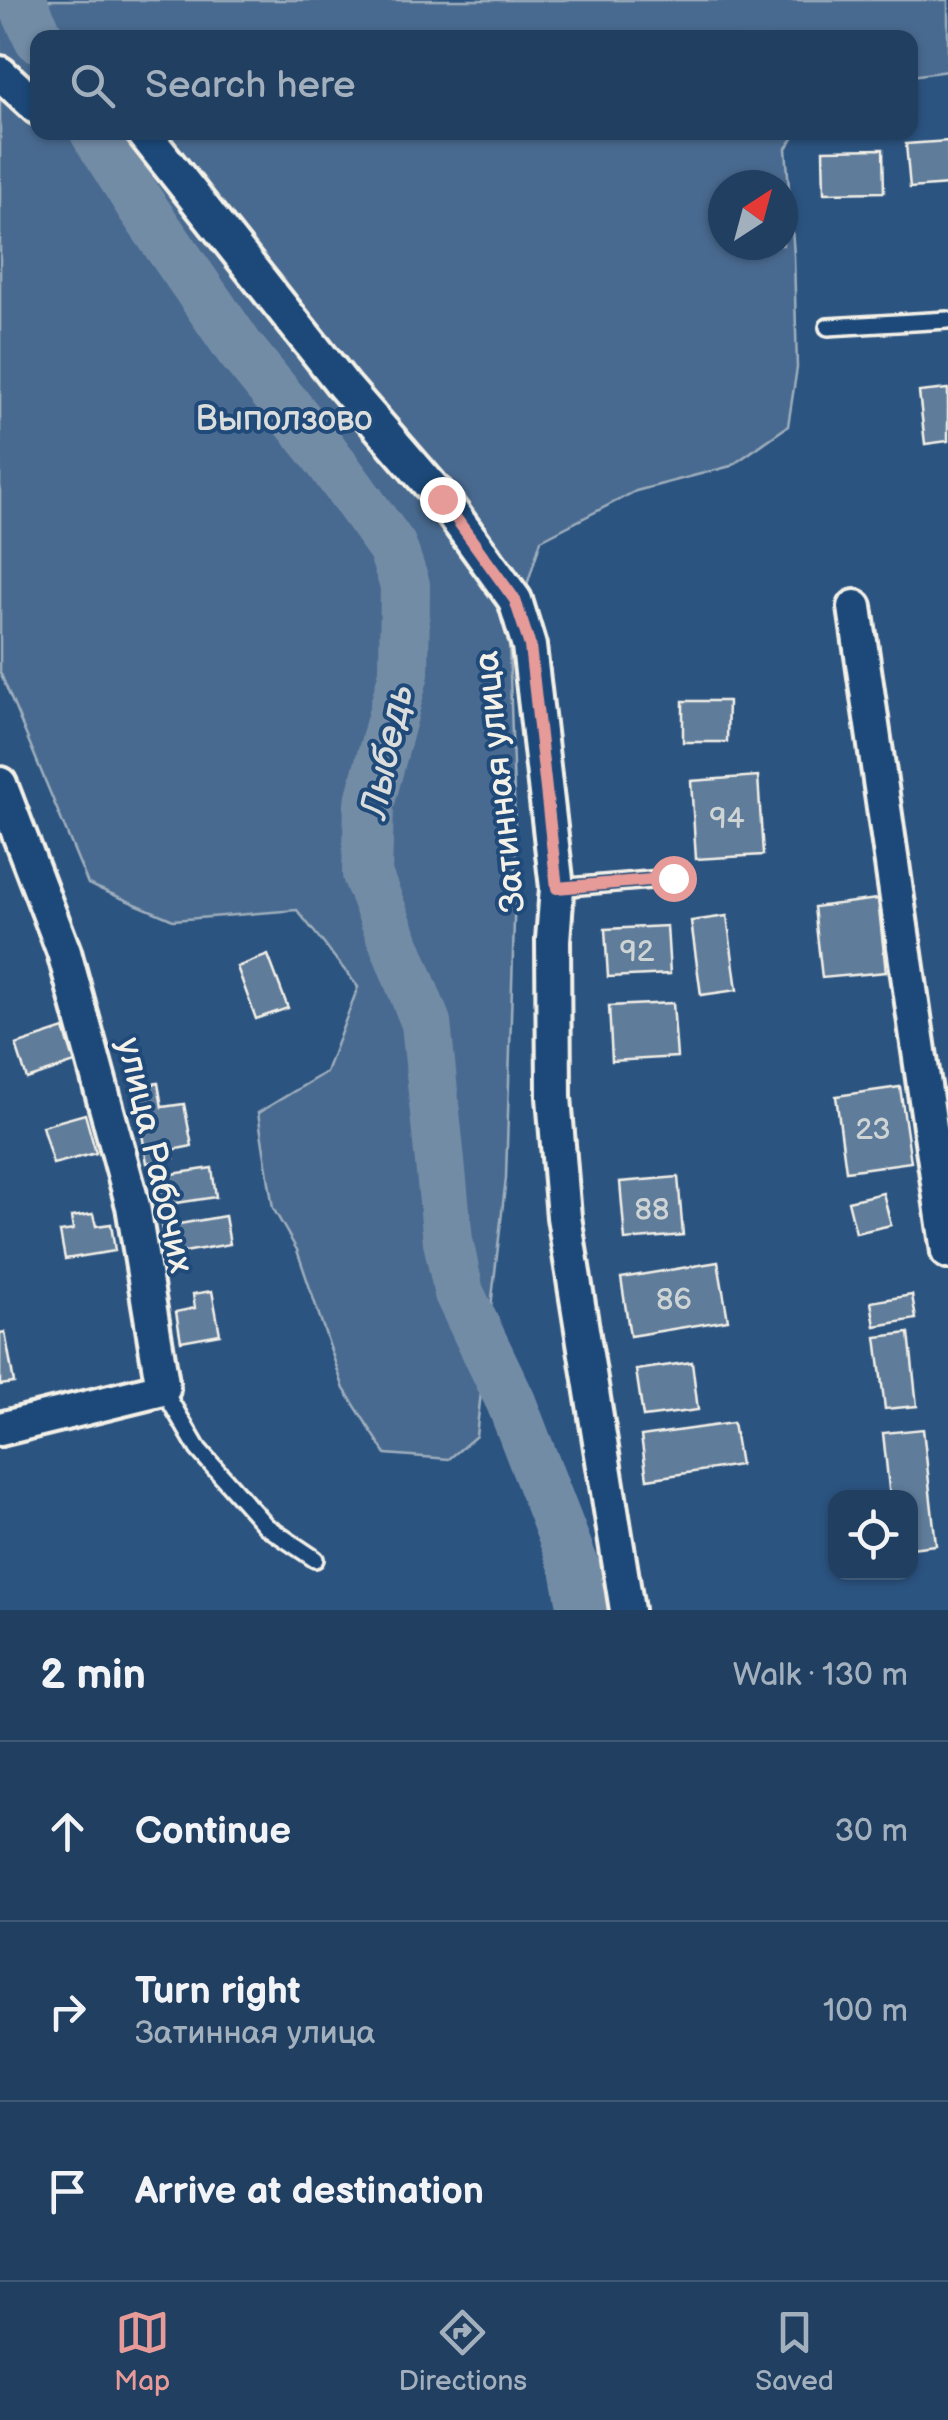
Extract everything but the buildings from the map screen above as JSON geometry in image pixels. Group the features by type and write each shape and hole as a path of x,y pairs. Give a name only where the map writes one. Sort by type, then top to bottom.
{"street":[{"path":"0,74 30,101"},
{"name":"Затинная улица","path":"149,140 344,386 442,499 515,600 530,646 557,888 553,940 554,1097 564,1217 627,1610"},
{"path":"855,606 948,1252"},
{"name":"улица Рабочих","path":"0,784 64,952 128,1188 163,1389"},
{"path":"0,1429 163,1389"}],"lane":[{"path":"828,327 948,320"},
{"path":"557,888 673,878"},
{"path":"163,1389 198,1449 266,1526 315,1559"}],"green space":[{"name":"Выползово","path":"0,0 948,0 948,71 918,75 918,30 30,30 30,140 792,140 786,148 788,170 708,170 708,260 794,260 797,368 788,426 731,466 636,491 541,540 509,643 516,857 506,1178 476,1436 449,1459 386,1454 344,1389 297,1250 273,1208 258,1113 326,1072 358,987 297,910 173,920 88,884 0,672"}],"waterway":[{"name":"Лыбедь","path":"21,0 35,30"},
{"name":"Лыбедь","path":"100,140 240,349 322,450 392,547 405,585 404,673 369,805 367,874 426,1023 448,1241 459,1293 511,1402 575,1568 583,1610"}],"route":[{"path":"442,499 515,600 530,646 557,888 673,878"}]}
